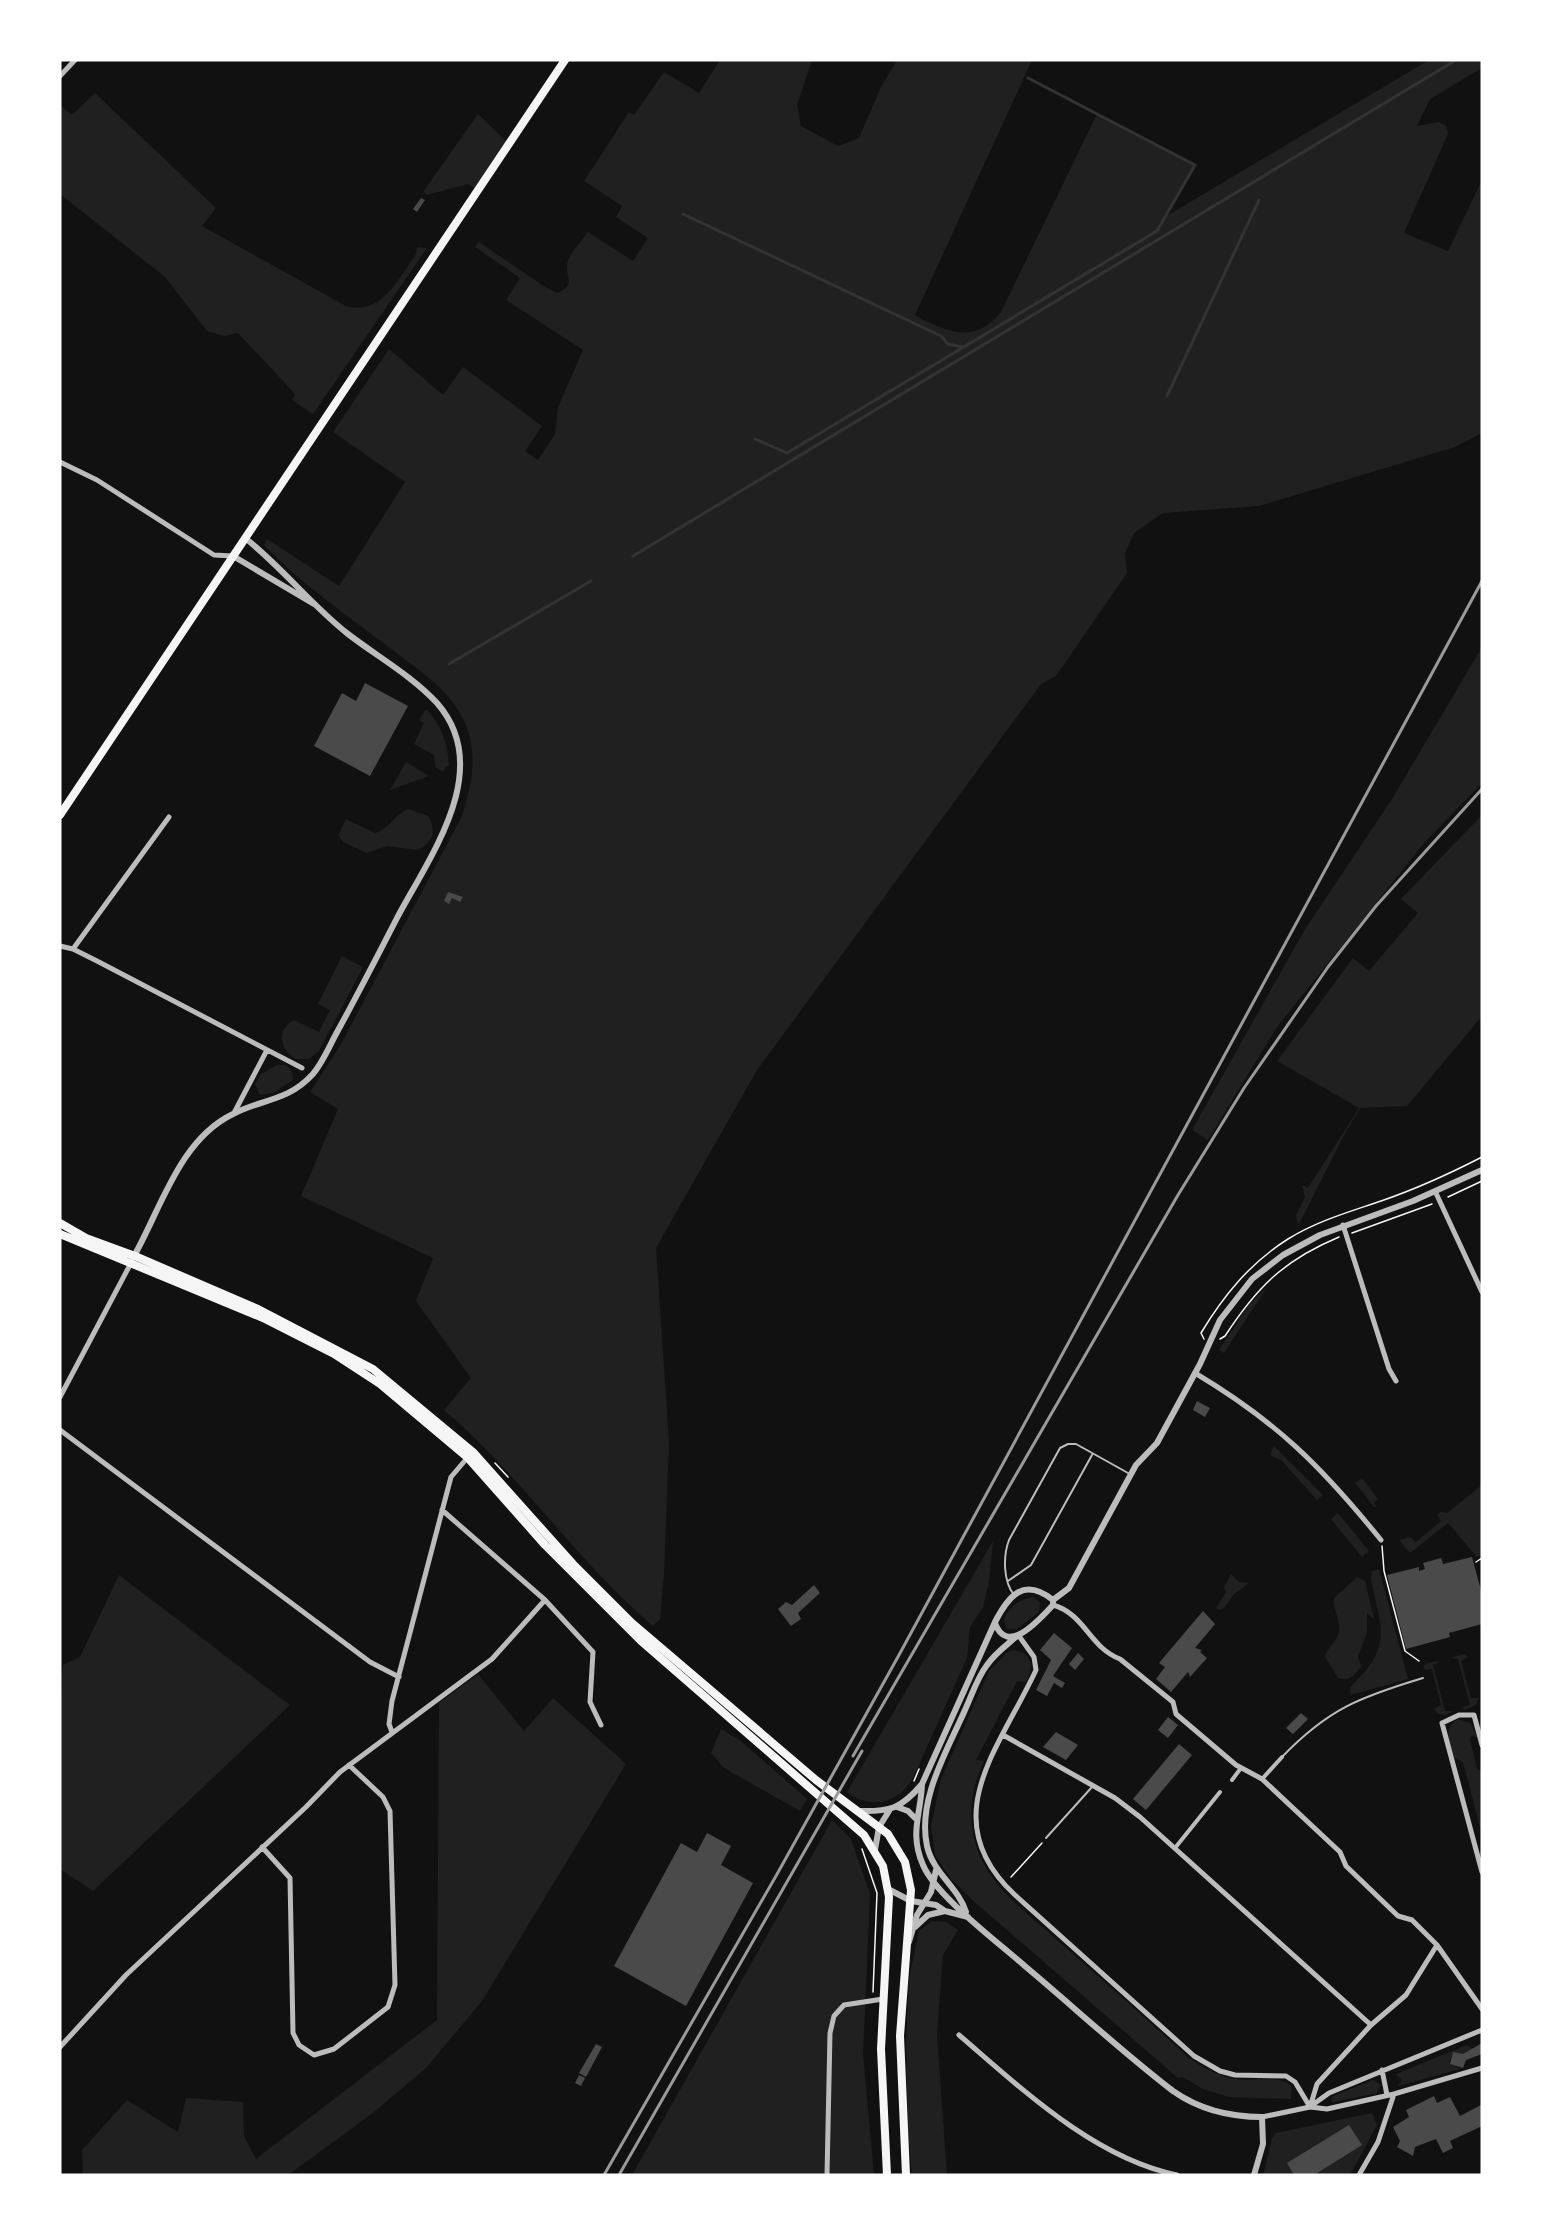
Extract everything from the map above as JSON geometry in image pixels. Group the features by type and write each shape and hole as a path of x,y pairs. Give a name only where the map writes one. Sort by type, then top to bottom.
{"main road":[{"path":"60,815 565,60"},
{"path":"60,1223 86,1238 263,1318 334,1354 380,1384 470,1455 613,1605 748,1723 813,1783 864,1835 883,1866 888,1889 883,1999 882,2099 887,2175"},
{"path":"60,1234 133,1259"},
{"path":"470,1455 592,1595 685,1681 743,1730 813,1783 879,1827 897,1846 910,1879 900,2059 906,2175"}],"street":[{"path":"60,76 75,60"},
{"path":"60,462 97,480 214,555 233,555 317,606"},
{"path":"60,1397 182,1164 194,1146 234,1113 283,1097 314,1072 453,808 461,778 460,752 456,734 448,717 435,701 346,633 245,538"},
{"path":"73,949 169,817"},
{"path":"60,946 73,949 302,1068"},
{"path":"234,1113 267,1050"},
{"path":"968,1917 963,1902 936,1870 927,1848 925,1829 934,1781 986,1665 1069,1588 1136,1465 1157,1443 1195,1373 1220,1320 1252,1279 1273,1261 1297,1246 1342,1226 1436,1191 1482,1170"},
{"path":"1436,1191 1482,1292"},
{"path":"1342,1226 1389,1369 1396,1381"},
{"path":"1195,1373 1243,1403 1293,1441 1328,1475 1381,1539"},
{"path":"60,1381 66,1386"},
{"path":"60,1430 370,1662 399,1677"},
{"path":"392,1731 390,1716 399,1677 451,1477 470,1455"},
{"path":"442,1510 545,1600 593,1652 590,1702 601,1725"},
{"path":"1482,2009 1465,1988 1437,1945 1412,1920 1398,1916 1346,1866 1340,1852 1262,1779 1241,1767 1176,1714 1173,1702 1120,1659 1112,1656 1092,1641 1085,1624 1053,1602 1042,1591 1033,1588 1014,1595 1003,1606 922,1784 915,1818 918,1853 934,1883 968,1917 1179,2095 1223,2114 1262,2117 1310,2107 1328,2109 1394,2094 1482,2068"},
{"path":"60,2047 126,1975 349,1765 492,1659 545,1600"},
{"path":"994,1622 998,1631 1005,1637 1018,1636"},
{"path":"1018,1636 1037,1666 982,1775 975,1814 983,1853 1004,1885 1194,2056 1213,2068 1235,2075 1286,2076 1295,2082 1310,2107"},
{"path":"1482,1745 1474,1715 1459,1715 1442,1723 1482,1872"},
{"path":"1003,1735 1094,1785 1132,1810 1371,2025"},
{"path":"1262,1779 1282,1757"},
{"path":"262,1847 290,1878 293,2033 298,2045 314,2055 334,2049 388,2007 395,1985 390,1810 383,1797 349,1765"},
{"path":"1232,1780 1241,1767"},
{"path":"857,1811 889,1811 897,1807 922,1784"},
{"path":"1175,1848 1220,1792"},
{"path":"897,1807 908,1811 915,1818"},
{"path":"875,1850 879,1827 889,1811"},
{"path":"904,1955 923,1904 934,1883 936,1870"},
{"path":"888,1889 910,1901 936,1905 945,1911 968,1917"},
{"path":"913,1930 923,1918 945,1911"},
{"path":"1310,2107 1317,2084 1371,2025 1406,1995 1437,1945"},
{"path":"827,2175 830,2033 834,2016 844,2004 883,1999"},
{"path":"1310,2107 1329,2093 1482,2030"},
{"path":"960,2035 1054,2116 1149,2169 1177,2175"},
{"path":"1382,2070 1387,2095"},
{"path":"1359,2175 1378,2142 1394,2094"},
{"path":"1254,2175 1263,2144 1262,2117"},
{"path":"1144,2175 1149,2169"}],"lane":[{"path":"1014,1595 1008,1581 1005,1552 1009,1540 1060,1448 1068,1444 1076,1444 1131,1475"},
{"path":"1008,1581 1031,1565 1092,1455"},
{"path":"1282,1757 1305,1733 1330,1714 1357,1700 1423,1678"},
{"path":"1046,1838 1094,1785"}],"path":[{"path":"1297,1234 1330,1218 1431,1182 1482,1157"},
{"path":"491,1458 513,1483"},
{"path":"1381,1539 1384,1571 1405,1651 1419,1661"},
{"path":"1476,1562 1482,1558"},
{"path":"912,1784 921,1767"},
{"path":"1004,1885 1046,1838"},
{"path":"861,1845 877,1893 872,1999"}],"shaded area":[{"path":"720,60 812,60 797,105 801,126 838,146 859,138 881,87 897,60 1032,60 915,315 949,330 970,332 981,329 1001,312 1097,114 1195,165 1165,217 1429,60 1482,60 1482,68 1430,99 1417,126 1439,122 1446,126 1448,134 1404,233 1448,251 1482,180 1482,433 1455,447 1259,506 1163,513 1134,533 1125,553 1127,573 1056,676 1041,684 757,1070 656,1248 669,1443 660,1619 653,1626 599,1574 499,1462 444,1410 471,1378 416,1301 433,1258 301,1196 338,1109 310,1092 340,1046 461,818 471,782 473,757 469,733 464,721 458,709 441,689 309,586 264,545 267,539 339,586 405,482 333,432 389,349 443,395 463,367 542,426 525,451 538,460 555,434 558,407 583,350 506,300 520,278 475,247 479,242 545,287 558,293 567,287 568,261 588,232 633,261 648,238 616,217 622,206 584,181 629,112 634,115 664,72 699,93"},
{"path":"95,93 216,208 202,226 346,306 359,308 379,301 403,274 416,254 417,247 427,248 313,414 292,400 295,394 238,333 224,336 207,331 165,277 60,194 60,105 72,115"},
{"path":"478,114 509,144 478,190 468,184 427,195 423,192"},
{"path":"1482,647 1482,783 1424,843 1277,1027 1208,1140 1192,1130 1305,929 1392,799"},
{"path":"426,709 440,728 446,743 449,766 445,767 444,772 436,768 434,755 414,744 424,723 419,720"},
{"path":"406,762 429,776 390,790"},
{"path":"409,809 428,816 431,821 432,836 427,844 418,850 387,846 367,853 343,842 338,835 346,819 375,833"},
{"path":"1482,815 1482,1016 1407,1106 1360,1108 1298,1226 1296,1215 1305,1197 1302,1185 1308,1188 1359,1108 1277,1061 1353,958 1369,971 1418,913 1401,899"},
{"path":"342,956 363,967 319,1051 309,1059 296,1059 283,1045 284,1029 294,1020 319,1032 330,1010 318,1004"},
{"path":"277,1065 286,1065 292,1071 293,1080 273,1093 260,1095 255,1084 261,1074"},
{"path":"1267,1287 1224,1353 1219,1350 1248,1306"},
{"path":"1274,1446 1323,1495 1317,1500 1282,1461 1270,1455"},
{"path":"1362,1478 1378,1499 1374,1503 1377,1507 1374,1507 1355,1483"},
{"path":"1482,1485 1482,1554 1477,1557 1448,1523 1410,1553 1399,1540 1410,1537 1416,1542 1441,1521 1437,1515 1441,1512 1447,1513"},
{"path":"1338,1513 1369,1551 1362,1557 1331,1519"},
{"path":"993,1541 989,1582 983,1607 970,1627 967,1658 914,1776 901,1793 893,1798 875,1802 856,1798 847,1792"},
{"path":"1379,1569 1408,1679 1351,1695 1350,1688 1372,1662 1380,1641 1380,1620 1371,1578 1372,1571"},
{"path":"1231,1574 1239,1582 1249,1583 1234,1594 1224,1608 1219,1610 1216,1608 1226,1592 1224,1587"},
{"path":"119,1575 290,1705 93,1891 60,1869 60,1710 63,1665 80,1657"},
{"path":"1357,1577 1365,1581 1374,1619 1367,1613 1367,1633 1358,1656 1361,1666 1351,1677 1342,1679 1338,1678 1325,1657 1339,1631 1334,1598"},
{"path":"1033,1597 1040,1603 1039,1612 1017,1629 1007,1629 1004,1620 1009,1611 1015,1604"},
{"path":"1014,1650 1024,1653 1027,1657 1031,1663 1030,1673 1026,1682 1017,1681 976,1760 984,1761 975,1785 971,1821 976,1846 988,1870 1015,1903 1188,2057 1199,2065 1229,2078 1280,2080 1292,2087 1291,2099 1229,2097 1203,2089 1183,2077 1178,2078 977,1904 951,1879 935,1855 931,1826 941,1779 989,1671 1008,1652"},
{"path":"1463,1654 1468,1657 1461,1661 1471,1698 1479,1698 1476,1705 1464,1710 1463,1707 1470,1705 1458,1659 1450,1658"},
{"path":"1440,1661 1433,1665 1445,1711 1453,1711 1445,1715 1438,1714 1434,1709 1441,1705 1432,1669 1426,1670 1423,1667 1427,1663"},
{"path":"478,1674 524,1731 553,1698 626,1764 482,2001 426,2068 373,2113 288,2175 83,2175 82,2150 127,2100 178,2132 186,2098 243,2102 244,2136 256,2159 437,2020 439,1703"},
{"path":"1458,1719 1471,1723 1477,1737 1471,1736 1470,1740 1477,1769 1482,1771 1482,1835 1463,1762 1454,1758 1449,1742 1450,1727"},
{"path":"721,1729 741,1741 807,1799 800,1811 724,1768 711,1753"},
{"path":"832,1820 851,1839 870,1894 863,2054 874,2175 632,2175"},
{"path":"932,1921 946,1922 958,1930 943,1955 937,2034 947,2175 912,2175 908,2130 906,2043 909,1978 919,1931"},
{"path":"1467,2045 1473,2049 1463,2054 1453,2052 1449,2063 1460,2069 1398,2086 1402,2080 1396,2074"},
{"path":"1373,2080 1381,2085 1377,2093 1334,2102 1331,2100 1333,2096"},
{"path":"1372,2113 1377,2125 1350,2175 1263,2175 1272,2138 1276,2133"}],"building":[{"path":"421,198 425,200 417,212 413,209"},
{"path":"365,683 408,706 370,776 314,746 342,693 356,701"},
{"path":"448,892 463,897 460,902 452,898 449,904 444,901"},
{"path":"1197,1401 1210,1408 1205,1417 1193,1410"},
{"path":"1472,1557 1482,1594 1482,1624 1449,1633 1450,1637 1406,1649 1387,1575 1419,1567 1419,1571 1425,1569 1423,1563 1441,1558 1443,1564"},
{"path":"814,1585 820,1593 798,1613 801,1619 791,1626 778,1609 786,1602 792,1605"},
{"path":"1203,1611 1215,1624 1195,1648 1202,1650 1200,1652 1207,1658 1190,1677 1188,1672 1171,1692 1156,1679 1165,1667 1159,1663"},
{"path":"1054,1633 1072,1648 1053,1676 1065,1683 1062,1688 1054,1683 1047,1696 1036,1690 1051,1660 1040,1650"},
{"path":"1078,1653 1084,1659 1075,1670 1069,1664"},
{"path":"1301,1713 1308,1719 1293,1734 1286,1728"},
{"path":"1168,1717 1178,1725 1168,1738 1158,1730"},
{"path":"1056,1732 1078,1745 1066,1760 1043,1747"},
{"path":"1179,1744 1192,1755 1146,1810 1133,1799"},
{"path":"707,1833 731,1846 721,1865 753,1883 686,2006 614,1966 681,1843 697,1852"},
{"path":"1482,2043 1482,2054 1466,2060 1463,2068 1450,2064 1453,2052 1463,2054"},
{"path":"596,2044 602,2047 586,2077 579,2073"},
{"path":"579,2075 585,2078 581,2086 575,2083"},
{"path":"1434,2096 1437,2103 1450,2097 1460,2116 1481,2105 1482,2126 1450,2141 1453,2148 1443,2153 1436,2139 1415,2147 1413,2156 1397,2147 1400,2141 1393,2127 1409,2117 1406,2110"},
{"path":"1349,2125 1362,2145 1314,2175 1294,2175 1287,2163"}],"waterway":[{"path":"633,556 1456,60"},
{"path":"755,439 787,453 1157,231 1195,165 1028,78"},
{"path":"1167,396 1259,200"},
{"path":"683,214 941,336 948,344 963,347"},
{"path":"449,664 591,581"}],"railway":[{"path":"604,2175 776,1876 899,1655 1482,581"},
{"path":"853,1756 1178,1195 1244,1088 1328,967 1376,906 1482,789"},
{"path":"619,2175 862,1751"}]}
